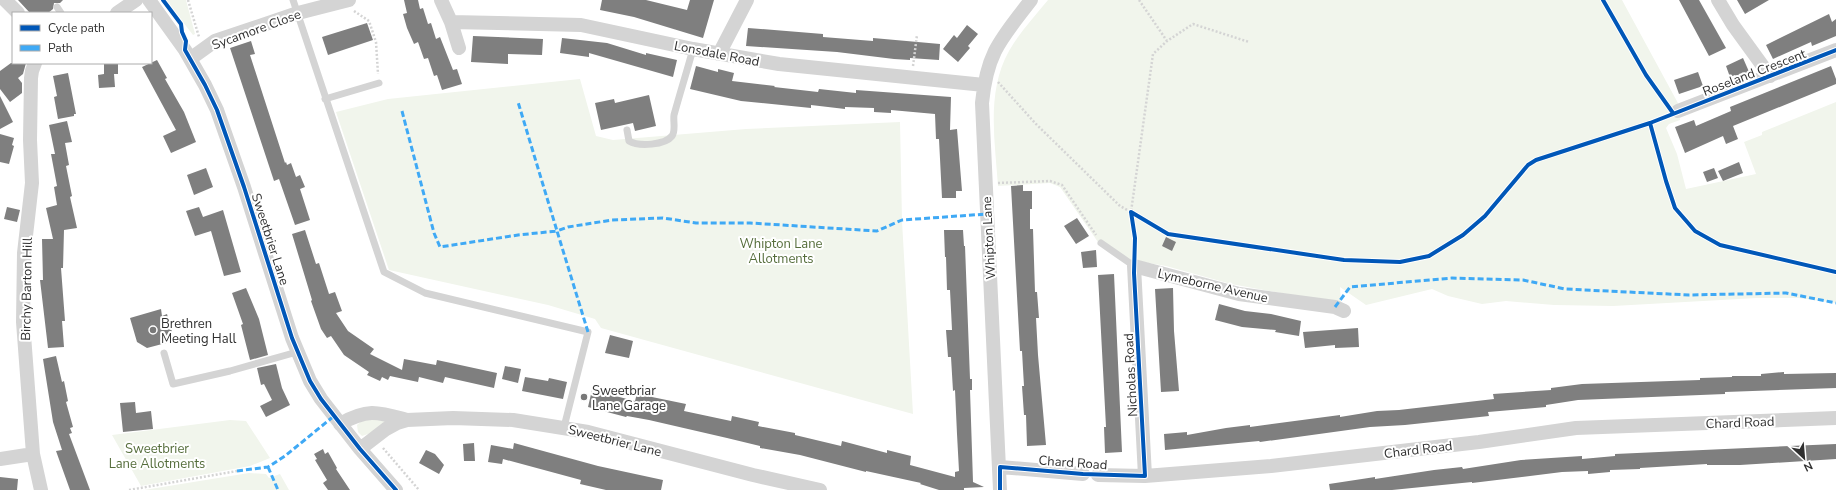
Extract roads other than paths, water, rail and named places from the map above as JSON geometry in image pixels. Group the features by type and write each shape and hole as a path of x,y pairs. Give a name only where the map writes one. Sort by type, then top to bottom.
{"street":[{"path":"5,0 17,12"},
{"path":"118,12 136,0"},
{"name":"Sweetbrier Lane","path":"149,0 190,59 205,85 216,110 244,187 297,352 310,381 340,424 362,413 378,412 407,420"},
{"path":"441,0 451,22 459,48"},
{"path":"719,54 747,0"},
{"name":"Whipton Lane","path":"1000,490 982,125 984,85 987,69 995,48 1031,0"},
{"path":"1718,0 1732,25 1770,76"},
{"name":"Sycamore Close","path":"190,59 215,41 298,13 345,2"},
{"name":"Lonsdale Road","path":"451,22 581,25 693,49 779,64 984,85"},
{"name":"Roseland Crescent","path":"1678,111 1836,50"},
{"name":"Birchy Barton Hill","path":"35,64 32,71 30,98 32,183 24,252 23,322 33,454 41,490"},
{"name":"Lymeborne Avenue","path":"1134,270 1239,294 1335,307 1344,312"},
{"name":"Nicholas Road","path":"1134,270 1145,476"},
{"name":"Sweetbrier Lane","path":"360,449 396,423 407,420 453,418 513,420 564,427 596,434 753,475 820,490"},
{"name":"Chard Road","path":"1098,475 1145,476 1270,466 1479,442 1576,428 1836,418"},
{"path":"340,424 396,490"},
{"path":"0,460 33,454"},
{"name":"Chard Road","path":"1000,467 1083,474"}],"lane":[{"path":"293,0 384,272 425,293 588,332 564,427"},
{"path":"627,130 629,140 645,146 663,141 672,136 674,133 674,116 693,49"},
{"path":"325,99 379,83"},
{"path":"1101,243 1134,270"},
{"path":"164,353 173,384 230,371 297,352"}],"place":[{"name":"Brethren Meeting Hall","path":"153,330"},
{"name":"Sweetbriar Lane Garage","path":"584,397"}],"park label":[{"name":"Whipton Lane Allotments","path":"781,250"},
{"name":"Sweetbrier Lane Allotments","path":"157,456"}]}
